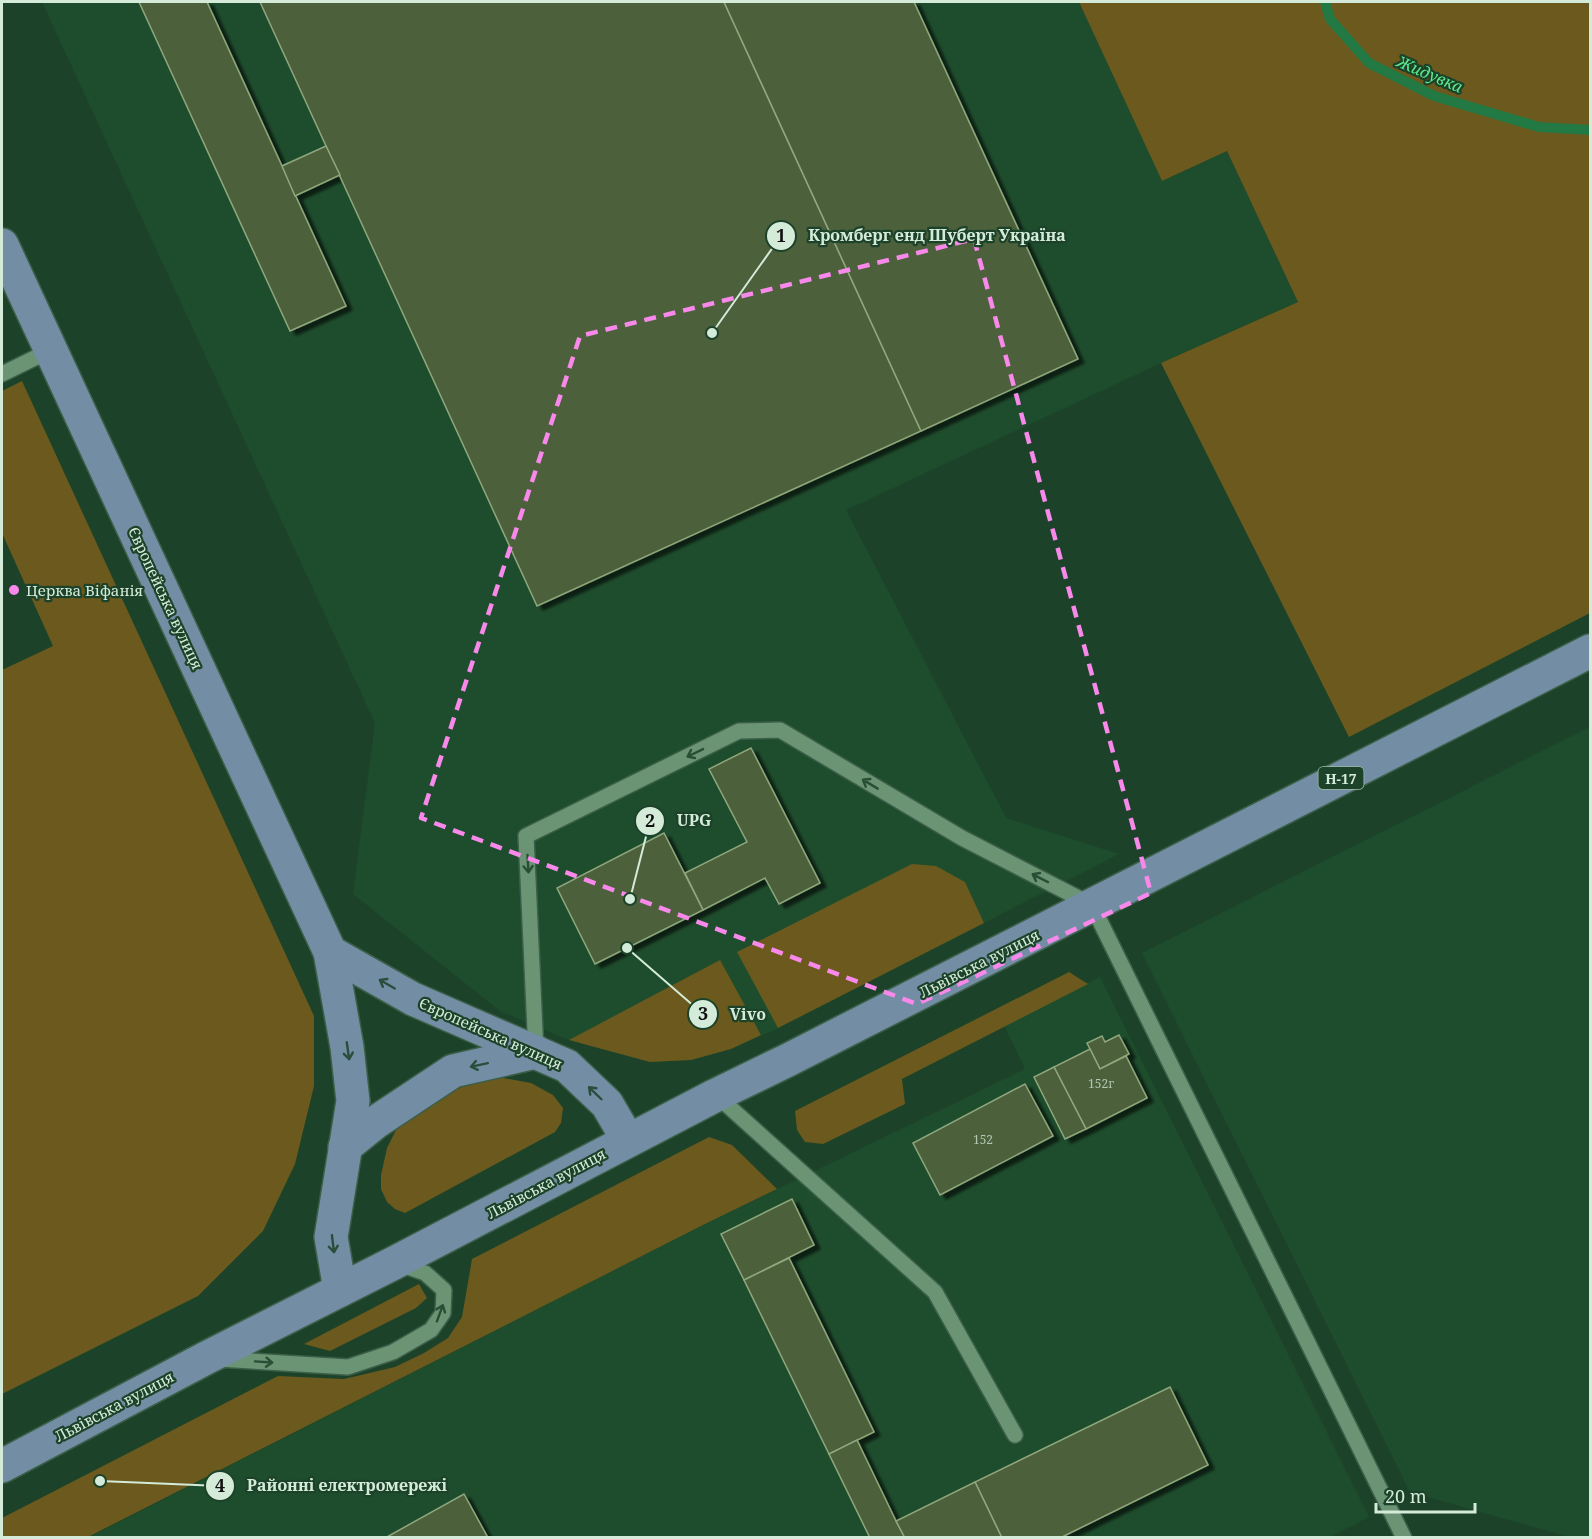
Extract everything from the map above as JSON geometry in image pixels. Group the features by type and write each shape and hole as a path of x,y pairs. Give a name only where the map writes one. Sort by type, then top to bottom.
{"main road":[{"name":"Європейська вулиця","path":"2,244 330,952 347,1047 353,1101 331,1237 340,1290"},
{"name":"Н-17","path":"1092,905 1590,651"},
{"name":"Львівська вулиця","path":"2,1466 628,1140 1092,905"},
{"name":"Європейська вулиця","path":"330,952 413,999 567,1066 607,1104 628,1140"},
{"path":"345,1147 376,1122 453,1071 536,1052"}],"lane":[{"path":"2,374 51,350"},
{"path":"536,1052 526,836 740,730 780,730 962,838 1092,905 1404,1538"},
{"path":"716,1095 935,1292 1015,1435"},
{"path":"206,1358 348,1367 393,1352 431,1330 443,1313 444,1290 424,1273 394,1263"}],"highlighted area":[{"path":"974,239 1151,893 917,1004 421,818 580,336"}],"shaded area":[{"path":"42,2 1079,2 1162,181 1227,151 1298,302 1161,363 846,510 1006,818 1119,854 778,1028 731,1049 691,1060 650,1062 569,1040 500,1011 353,894 375,723"},
{"path":"1079,2 1590,2 1590,613 1349,737 1161,363 1298,302 1227,151 1162,181"},
{"path":"22,381 314,1016 314,1086 295,1164 263,1231 198,1296 2,1394 2,670 53,646 2,533 2,391"},
{"path":"1590,727 1590,1537 1573,1538 1410,1492 1142,953"},
{"path":"912,864 936,866 965,882 984,923 778,1028 737,952"},
{"path":"720,960 761,1035 731,1049 691,1060 650,1062 569,1040"},
{"path":"1069,972 1088,984 902,1079 905,1104 823,1144 805,1142 797,1130 795,1111"},
{"path":"1100,977 1369,1517 1328,1538 88,1538 703,1225 1025,1069 1004,1025"},
{"path":"498,1077 531,1083 553,1095 563,1108 561,1123 555,1132 405,1213 395,1209 387,1202 381,1189 381,1175 387,1148 398,1126 465,1082"},
{"path":"709,1137 732,1145 777,1189 88,1537 2,1537 2,1518 278,1376 344,1379 395,1367 424,1353 448,1338 462,1317 472,1259"},
{"path":"419,1284 427,1298 416,1308 330,1351 304,1344"}],"building":[{"path":"139,2 207,2 346,306 290,331"},
{"path":"260,2 724,2 921,431 537,606"},
{"path":"724,2 914,2 1078,359 921,431"},
{"path":"326,146 340,175 295,196 282,166"},
{"path":"751,748 820,883 779,904 765,878 703,910 685,873 747,842 709,769"},
{"path":"664,833 703,910 595,964 557,888"},
{"path":"1119,1035 1129,1054 1100,1069 1087,1043 1102,1036 1105,1042"},
{"path":"1090,1049 1100,1069 1126,1056 1147,1098 1086,1129 1054,1067"},
{"path":"1054,1067 1086,1129 1065,1139 1034,1077"},
{"path":"1025,1084 1053,1136 940,1195 913,1143"},
{"path":"792,1199 814,1245 744,1280 721,1234"},
{"path":"789,1258 874,1432 829,1454 744,1280"},
{"path":"1170,1387 1208,1465 1060,1538 1002,1538 975,1482"},
{"path":"857,1440 905,1538 870,1538 829,1454"},
{"path":"975,1482 1002,1538 905,1538 896,1521"},
{"path":"464,1494 487,1536 484,1538 385,1538"}],"waterway":[{"name":"Жидувка","path":"1325,2 1330,19 1369,63 1434,96 1539,127 1590,130"}],"place":[{"name":"Кромберг енд Шуберт Україна","path":"712,333"},
{"name":"Церква Віфанія","path":"14,590"},
{"name":"UPG","path":"630,899"},
{"name":"Vivo","path":"627,948"},
{"name":"Районні електромережі","path":"100,1481"}]}
